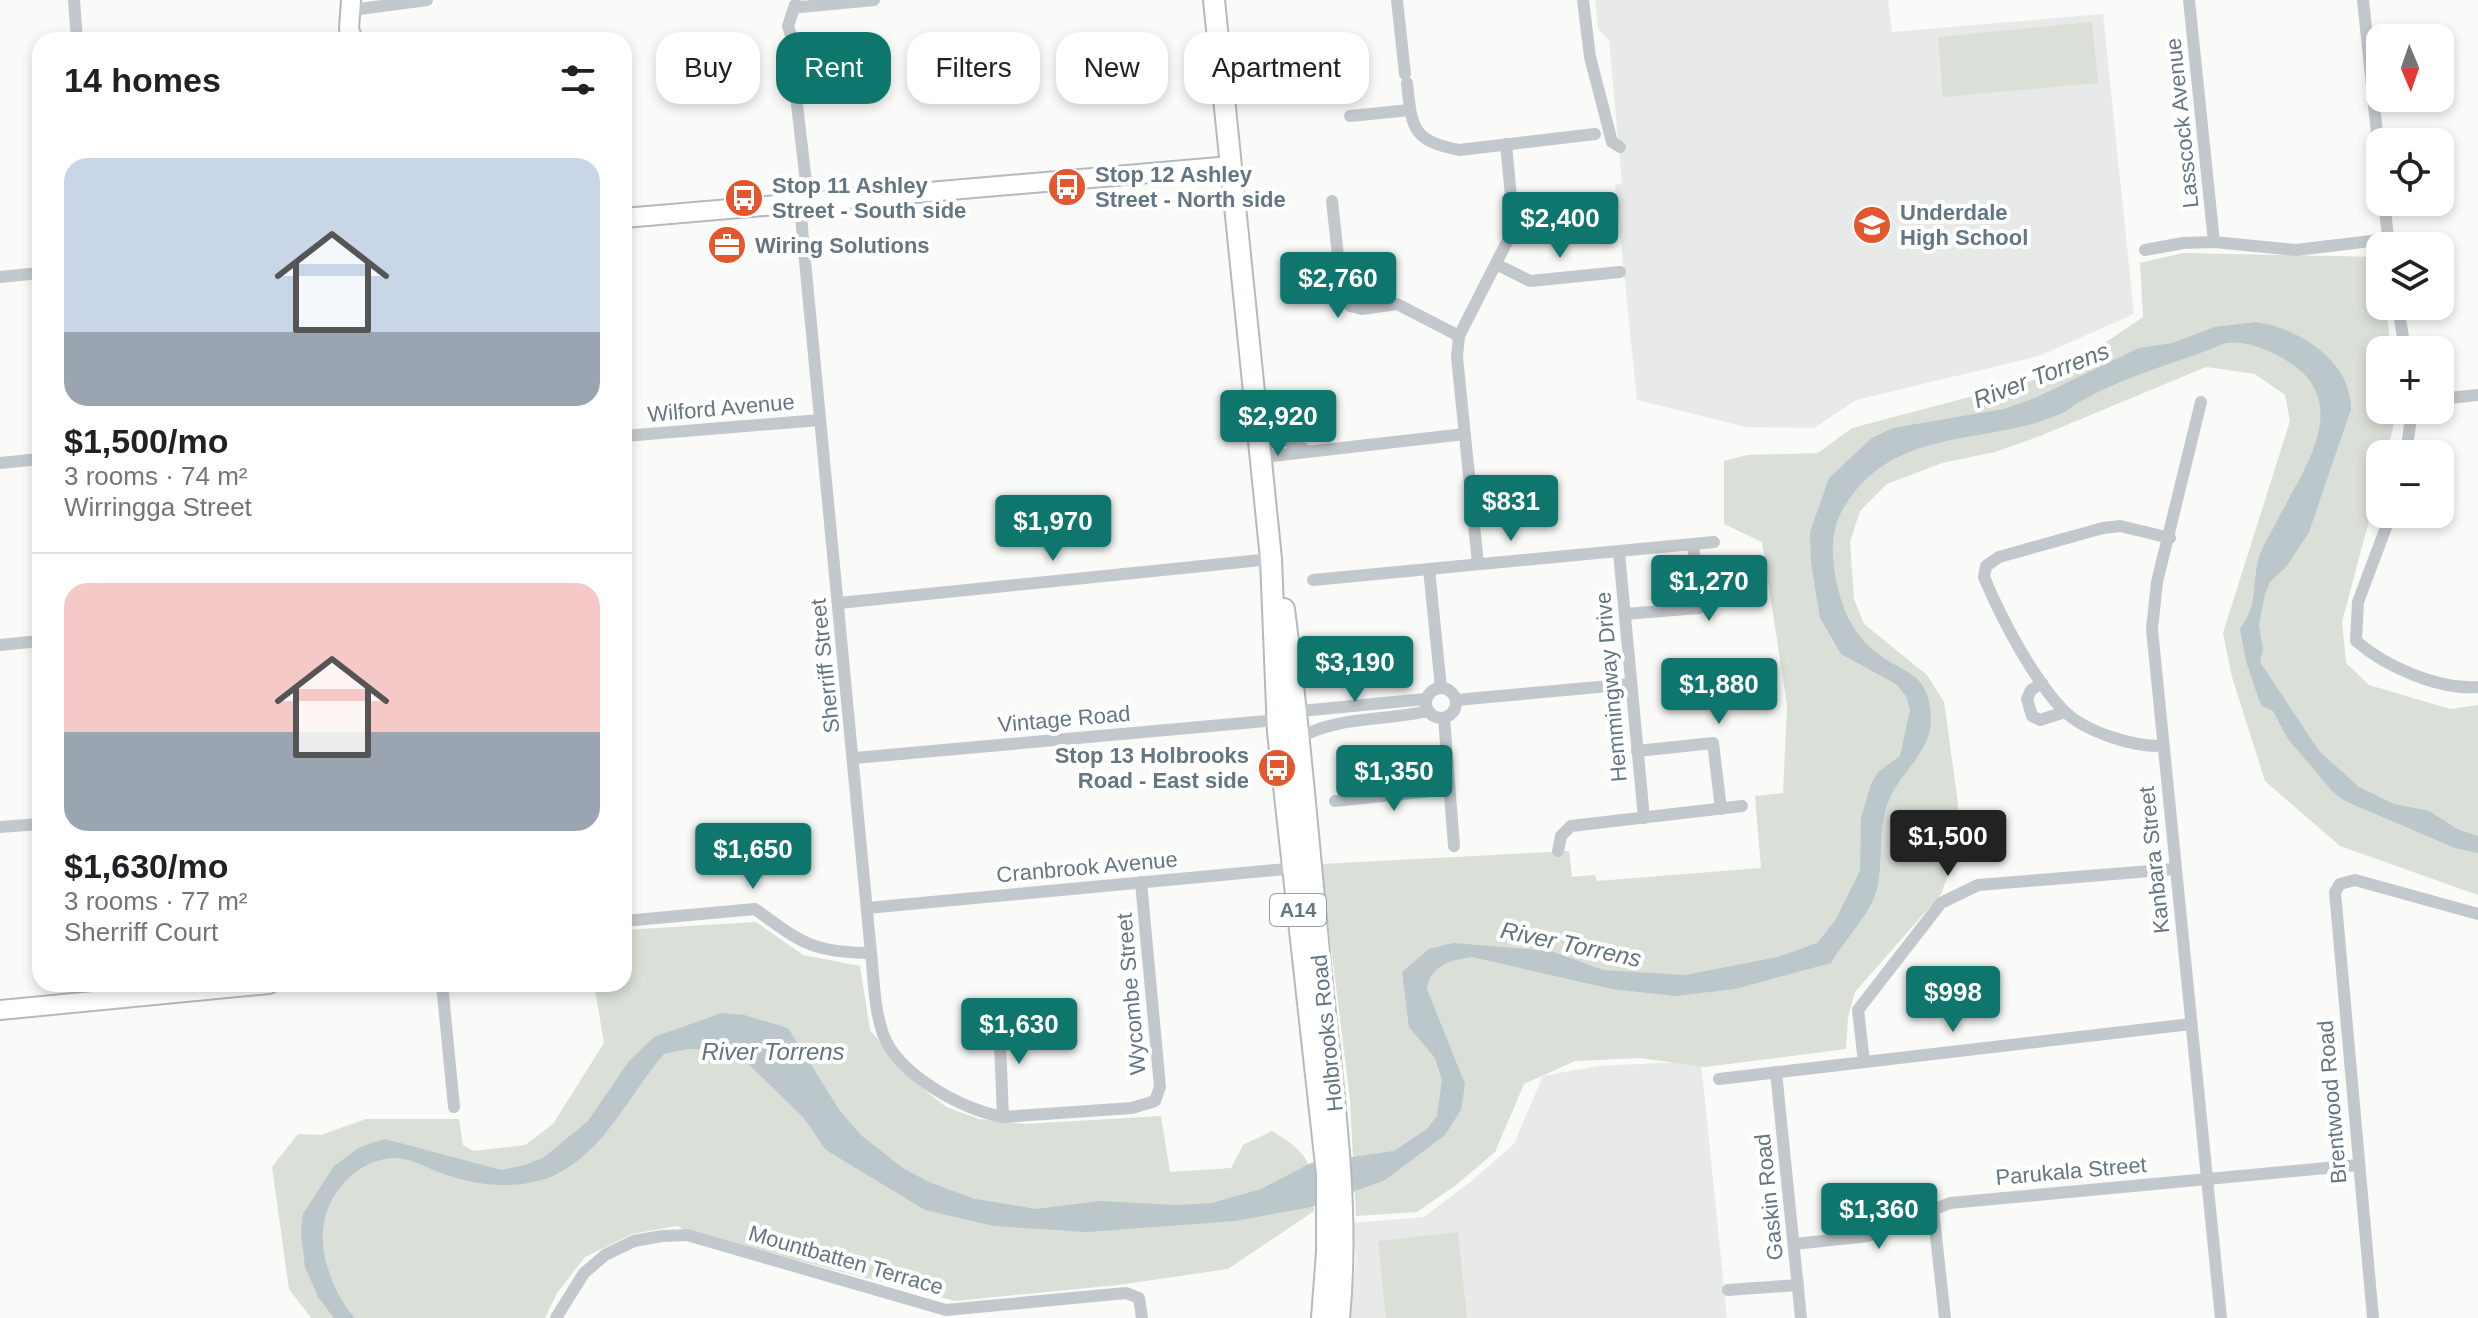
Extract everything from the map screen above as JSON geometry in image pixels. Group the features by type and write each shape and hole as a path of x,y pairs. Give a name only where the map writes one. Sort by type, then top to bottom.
{"main road":[{"name":"Holbrooks Road","path":"1214,0 1284,715 1328,1112 1339,1318"},
{"name":"Holbrooks Road","path":"1284,715 1299,738 1302,867"},
{"name":"Holbrooks Road","path":"1322,1318 1335,1227"}],"street":[{"path":"74,0 76,32"},
{"path":"350,32 351,5 427,0"},
{"path":"792,2 801,7 874,0"},
{"path":"1397,0 1412,125 1422,138 1459,150 1595,134"},
{"path":"1583,0 1590,57 1612,142 1620,147"},
{"name":"Lasscock Avenue","path":"2189,0 2214,242"},
{"path":"2363,0 2376,128"},
{"name":"Sherriff Street","path":"792,2 788,26 798,58 793,70 807,191 800,203 877,1013 884,1038 902,1062 958,1104 1003,1117 1132,1108 1155,1101"},
{"path":"1350,116 1410,110"},
{"path":"1478,564 1457,357 1459,336 1498,265 1514,228 1506,144"},
{"path":"632,217 1231,166"},
{"path":"1332,201 1342,292 1350,306 1362,309 1397,304 1459,336"},
{"path":"2145,250 2183,243 2214,242 2296,250 2366,245"},
{"path":"1498,265 1530,281 1620,272"},
{"path":"0,277 32,274"},
{"path":"2454,398 2478,395"},
{"name":"Kanbara Street","path":"2201,402 2157,582 2152,629 2221,1318"},
{"name":"Wilford Avenue","path":"632,435 820,420"},
{"path":"1258,427 1311,451"},
{"path":"1262,466 1271,466 1311,451 1465,434"},
{"path":"0,463 32,460"},
{"path":"2163,746 2147,746 2103,732 2065,712 2042,683 1984,577 1986,566 1999,557 2103,528 2120,526 2170,538"},
{"path":"2386,528 2358,602 2356,641 2375,657 2402,668 2458,688 2478,687"},
{"path":"1313,580 1714,542"},
{"path":"1625,614 1699,608 1693,545"},
{"name":"Hemmingway Drive","path":"1619,553 1644,818"},
{"path":"839,603 1271,559"},
{"path":"1429,569 1441,688"},
{"path":"0,645 32,642"},
{"path":"2042,683 2031,690 2027,699 2032,716 2040,720 2065,712"},
{"path":"1456,700 1631,684"},
{"path":"1299,738 1318,727 1396,718 1427,705 1432,691 1441,688 1451,691 1456,700 1452,714 1444,718 1435,717 1427,705"},
{"name":"Vintage Road","path":"855,758 1284,715 1427,705"},
{"path":"1444,718 1454,846"},
{"path":"1637,751 1713,743 1721,809"},
{"path":"1335,801 1449,789"},
{"path":"1558,851 1561,836 1571,826 1742,806"},
{"path":"0,827 32,825"},
{"name":"Cranbrook Avenue","path":"867,908 1302,867"},
{"path":"1864,1062 1858,1010 1949,897 1978,885 2175,869"},
{"name":"Brentwood Road","path":"2373,1318 2335,892 2340,884 2355,880 2478,914"},
{"name":"Wycombe Street","path":"1141,882 1160,1087 1155,1101"},
{"path":"632,920 755,909 798,941 833,953 871,953"},
{"path":"0,1010 145,992"},
{"path":"443,992 454,1107"},
{"path":"999,1018 1003,1117"},
{"path":"1719,1079 2191,1024"},
{"name":"Gaskin Road","path":"1776,1072 1801,1318"},
{"name":"Parukala Street","path":"1794,1244 1868,1236 1950,1203 2358,1165"},
{"path":"1933,1209 1945,1318"},
{"name":"Mountbatten Terrace","path":"556,1318 569,1292 605,1255 634,1241 687,1235 945,1314 1126,1293 1139,1298 1142,1318"},
{"path":"1728,1290 1798,1285"}],"shaded area":[{"name":"Underdale High School","path":"1595,0 1888,0 1892,32 2103,14 2134,314 2039,356 1856,400 1814,428 1746,427 1637,400 1615,185 1622,183 1609,41 1598,28"},
{"path":"2092,22 2098,83 1943,97 1938,37"},
{"path":"2183,253 2366,257 2366,320 2388,320 2389,336 2366,336 2366,424 2394,424 2390,440 2366,440 2367,528 2342,622 2346,663 2369,685 2450,709 2478,705 2478,895 2340,846 2265,781 2232,677 2223,633 2290,421 2285,395 2255,374 2206,367 2040,436 1995,452 1942,463 1887,484 1860,511 1850,542 1854,599 1864,624 1927,675 1944,702 1958,803 1957,853 1941,894 1855,992 1848,1017 1846,1049 1705,1067 1640,1058 1575,1061 1524,1084 1495,1152 1456,1185 1417,1212 1356,1216 1350,1100 1321,864 1569,851 1572,877 1595,875 1597,881 1761,868 1755,796 1783,793 1787,705 1762,542 1724,524 1724,461 1747,455 1818,453 1852,428 2034,380 2081,359 2143,317 2140,263"},
{"path":"756,922 803,955 860,966 870,1030 911,1079 946,1107 979,1119 1024,1124 1161,1116 1170,1172 1231,1168 1243,1145 1272,1131 1294,1146 1308,1162 1313,1183 1314,1211 1228,1269 1118,1285 955,1301 695,1234 677,1226 632,1234 585,1257 557,1293 545,1318 311,1318 289,1289 272,1167 298,1134 321,1135 366,1119 459,1119 463,1145 474,1151 525,1145 553,1124 604,1043 595,992 632,992 632,930"},
{"path":"1701,1061 1727,1318 1351,1318 1356,1256 1351,1223 1424,1217 1470,1182 1514,1144 1543,1076 1598,1066"},
{"path":"1458,1232 1467,1318 1386,1318 1378,1241"}],"water":[{"name":"River Torrens","path":"2256,322 2289,331 2319,349 2342,376 2349,391 2351,409 2309,532 2287,566 2270,582 2265,594 2259,625 2263,650 2260,662 2319,751 2359,787 2394,804 2429,811 2459,830 2478,836 2478,853 2455,848 2345,801 2332,791 2288,739 2273,711 2262,706 2246,661 2240,629 2250,612 2259,556 2310,457 2321,414 2317,394 2305,376 2284,359 2249,344 2225,344 2111,386 2058,415 2030,425 1916,450 1890,462 1866,479 1846,504 1837,521 1833,546 1835,574 1843,605 1857,632 1872,649 1920,682 1929,702 1931,719 1930,731 1921,751 1889,800 1882,831 1878,884 1871,905 1831,963 1735,989 1675,996 1612,989 1472,957 1449,962 1432,974 1427,989 1465,1084 1461,1110 1445,1135 1385,1180 1311,1207 1235,1221 1087,1232 994,1226 925,1210 826,1150 803,1117 734,1050 687,1049 664,1054 602,1136 573,1165 555,1175 513,1185 483,1184 401,1158 382,1159 359,1170 333,1198 327,1210 323,1234 329,1273 340,1298 355,1318 334,1318 318,1297 305,1267 301,1232 303,1214 334,1166 360,1147 385,1139 501,1170 525,1165 543,1158 588,1121 629,1061 654,1037 722,1013 744,1015 788,1028 840,1111 862,1136 904,1169 931,1183 975,1199 1036,1209 1100,1201 1176,1205 1212,1203 1261,1189 1311,1163 1394,1151 1427,1129 1437,1116 1442,1080 1435,1058 1409,1027 1402,972 1429,949 1453,943 1551,951 1603,970 1685,975 1778,957 1817,943 1835,921 1860,871 1861,818 1871,784 1878,772 1900,756 1910,710 1906,696 1896,684 1841,654 1820,618 1811,563 1810,532 1829,478 1872,438 1893,428 2004,409 2035,398 2139,348 2172,343 2215,327"}],"place":[{"name":"Stop 12 Ashley Street - North side","path":"1067,187"},
{"name":"Stop 11 Ashley Street - South side","path":"744,198"},
{"name":"Underdale High School","path":"1872,225"},
{"name":"Wiring Solutions","path":"727,245"},
{"name":"Stop 13 Holbrooks Road - East side","path":"1277,768"}]}
